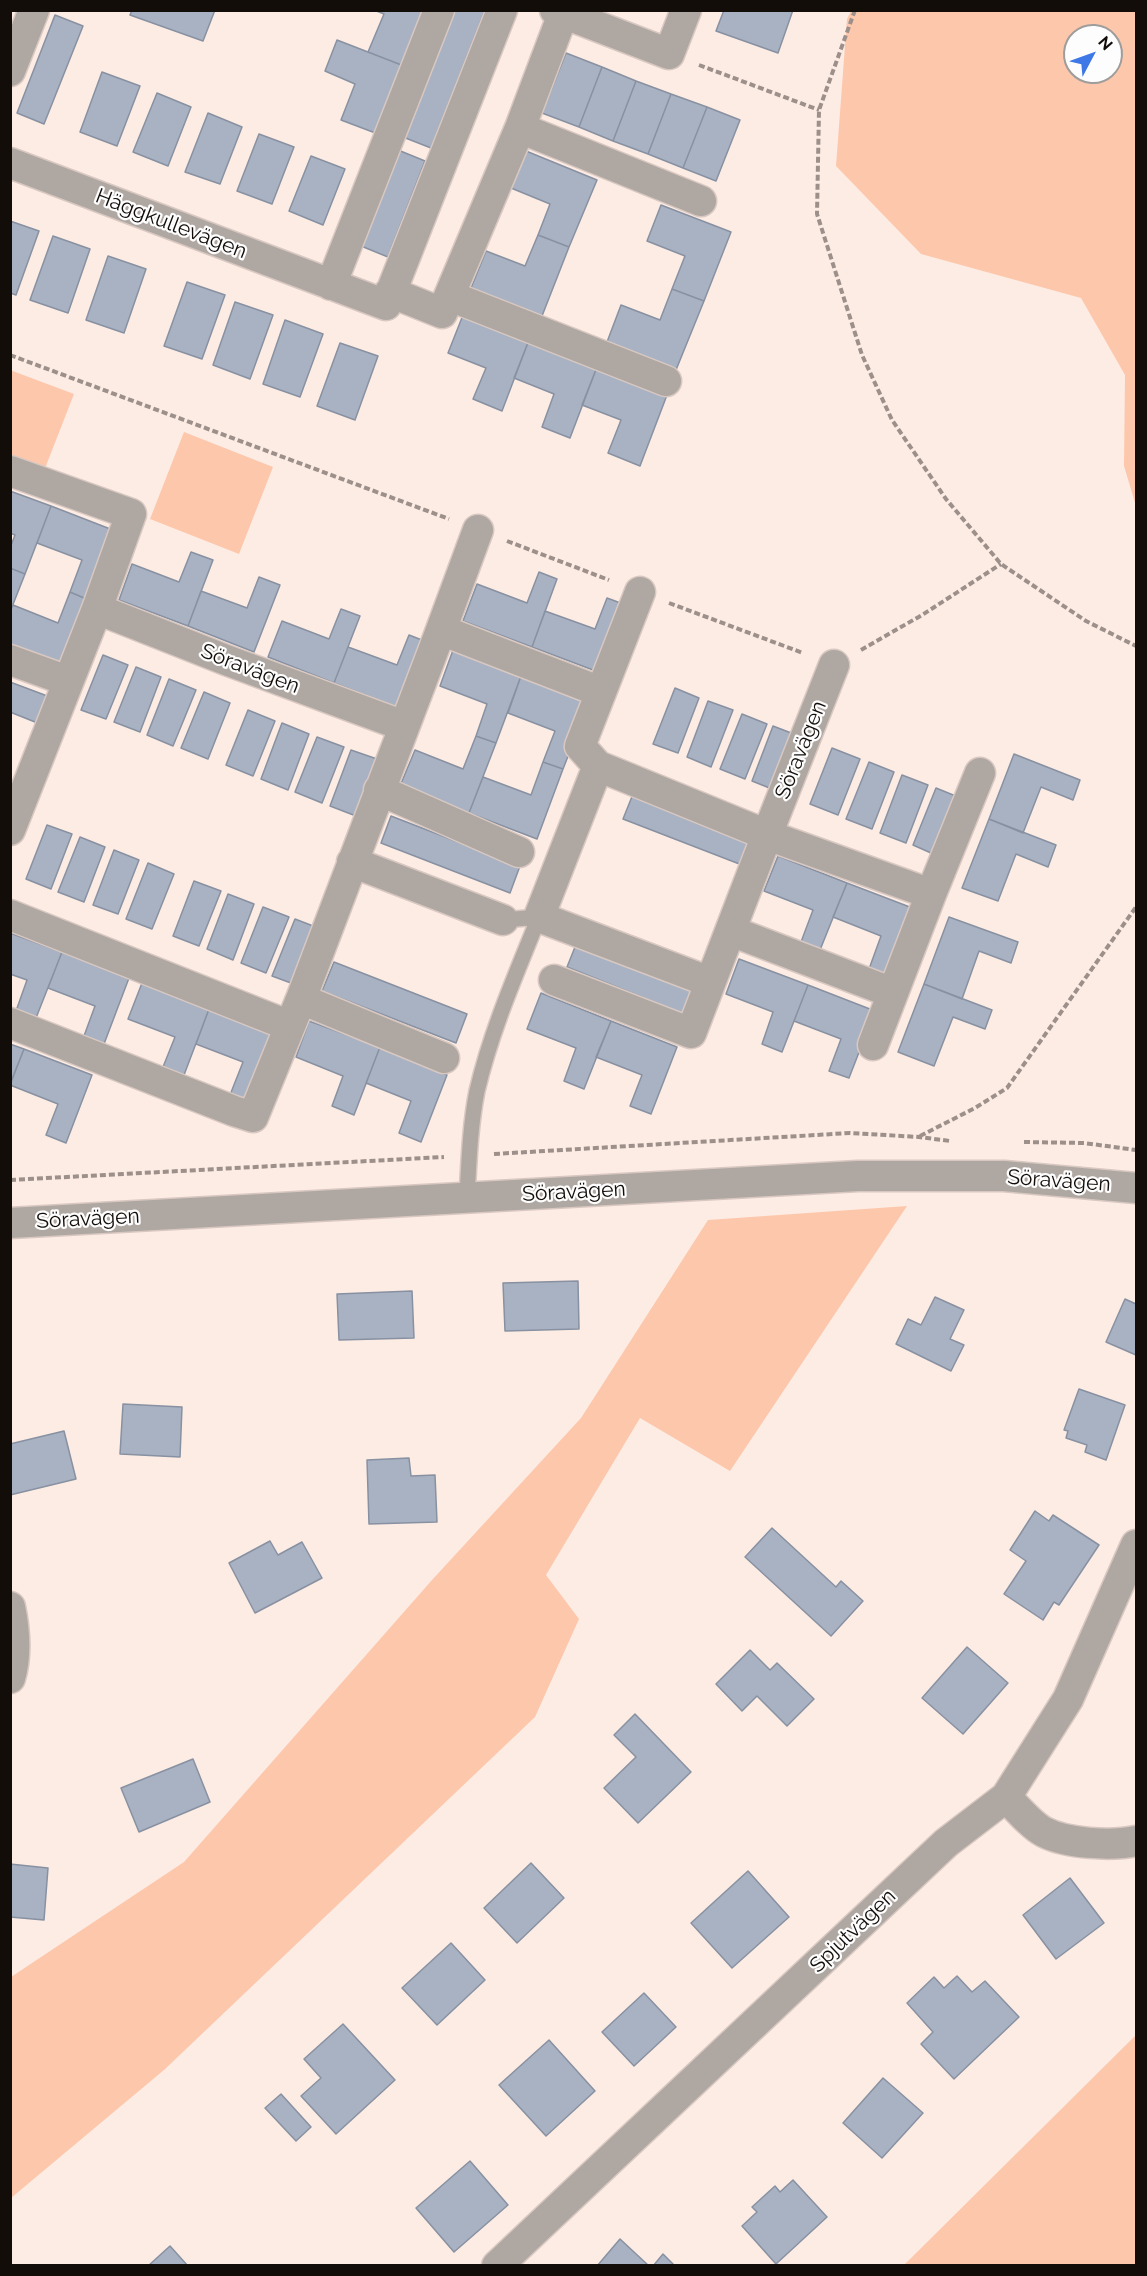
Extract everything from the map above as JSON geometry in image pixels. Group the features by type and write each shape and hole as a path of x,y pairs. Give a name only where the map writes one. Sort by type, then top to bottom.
{"street":[{"path":"10,71 34,10"},
{"path":"331,285 439,10"},
{"path":"502,10 390,292 442,313 520,128 559,12 669,54 686,10"},
{"path":"520,128 701,201"},
{"name":"Häggkullevägen","path":"10,163 386,305 390,292"},
{"path":"450,296 666,381"},
{"path":"10,471 131,514 97,609 10,830"},
{"path":"10,1023 253,1117 301,999 478,530"},
{"path":"640,592 580,746 598,766 767,835 931,894"},
{"name":"Söravägen","path":"97,609 404,726"},
{"path":"441,630 601,692"},
{"path":"10,660 68,681"},
{"name":"Söravägen","path":"554,980 690,1033 834,665"},
{"path":"598,766 539,917 710,982"},
{"path":"873,1045 980,773"},
{"path":"379,790 519,852"},
{"path":"352,862 504,920"},
{"path":"10,915 290,1026"},
{"path":"731,931 893,993"},
{"path":"301,999 444,1058"},
{"name":"Söravägen","path":"10,1223 858,1176 1004,1176 1137,1188"},
{"name":"Spjutvägen","path":"497,2265 946,1843 1006,1797 1068,1699 1137,1545"},
{"path":"10,1607 16,1636 14,1667 10,1678"},
{"path":"1006,1797 1043,1832 1079,1842 1122,1844 1137,1841"}],"lane":[{"path":"467,1197 469,1156 477,1093 490,1043 539,917 504,920"}],"path":[{"path":"855,10 819,110 817,214 862,355 892,420 946,499 1001,564 1086,621 1137,646"},
{"path":"669,54 819,110"},
{"path":"919,1137 975,1108 1007,1088 1137,907"},
{"path":"10,1180 850,1133 955,1141"},
{"path":"1013,1142 1084,1143 1137,1150"}],"shaded area":[{"path":"851,11 1136,11 1136,506 1124,466 1125,375 1081,298 921,254 836,166 847,19"},
{"path":"10,370 74,394 42,476 11,463"},
{"path":"184,432 273,467 239,554 150,519"},
{"path":"907,1206 730,1471 640,1418 546,1575 579,1619 535,1717 164,2070 11,2198 11,1977 184,1862 432,1580 581,1418 708,1220"},
{"path":"1136,2035 1136,2265 904,2265"}],"building":[{"path":"132,10 215,10 203,41 130,15"},
{"path":"374,10 426,10 404,66 368,52 384,14"},
{"path":"453,10 485,10 431,148 403,137"},
{"path":"724,10 793,10 778,53 716,31"},
{"path":"55,15 83,26 44,124 17,113"},
{"path":"337,40 404,66 378,134 341,120 355,84 325,71"},
{"path":"566,53 602,67 579,127 542,113"},
{"path":"602,67 636,81 613,141 579,127"},
{"path":"102,72 140,86 117,146 80,132"},
{"path":"636,81 671,94 648,154 613,141"},
{"path":"157,93 191,107 168,166 133,152"},
{"path":"671,94 707,107 683,168 648,154"},
{"path":"707,107 740,120 716,181 683,168"},
{"path":"208,113 242,127 220,184 185,172"},
{"path":"259,134 294,147 272,204 237,191"},
{"path":"398,150 425,161 388,257 361,246"},
{"path":"526,151 597,180 569,247 538,235 550,204 511,188"},
{"path":"311,156 345,169 323,225 289,211"},
{"path":"661,205 731,232 704,301 672,289 685,256 647,241"},
{"path":"10,221 39,231 16,295 10,293"},
{"path":"538,235 569,247 542,316 471,288 486,251 525,266"},
{"path":"53,236 90,249 68,313 30,300"},
{"path":"108,256 146,269 124,333 86,320"},
{"path":"187,282 225,295 202,359 164,346"},
{"path":"672,289 704,301 676,370 607,342 621,305 660,320"},
{"path":"235,302 273,315 250,379 213,365"},
{"path":"463,315 529,340 502,411 473,399 486,368 448,353"},
{"path":"285,320 323,334 300,397 263,384"},
{"path":"529,340 597,367 570,438 542,427 554,394 514,378"},
{"path":"340,343 378,356 355,420 317,406"},
{"path":"597,367 667,395 640,466 608,453 621,420 582,405"},
{"path":"10,491 51,506 25,574 10,568 10,548 15,535 10,533"},
{"path":"51,506 118,532 91,601 70,592 82,560 37,543"},
{"path":"191,552 213,560 188,626 119,600 132,564 179,582"},
{"path":"10,568 25,574 10,612"},
{"path":"539,572 557,579 532,647 463,621 477,584 527,603"},
{"path":"259,577 280,585 254,652 188,626 201,591 247,608"},
{"path":"70,592 91,601 65,669 10,648 10,612 13,605 58,623"},
{"path":"607,598 626,605 601,673 532,647 545,611 595,629"},
{"path":"341,609 360,616 334,683 268,657 282,621 329,639"},
{"path":"409,635 427,642 402,709 334,683 348,647 397,665"},
{"path":"453,650 521,676 496,743 476,736 487,704 440,686"},
{"path":"103,655 128,665 106,719 81,710"},
{"path":"136,667 161,677 140,732 114,722"},
{"path":"521,676 589,703 563,769 543,762 555,731 508,713"},
{"path":"169,679 196,690 173,746 147,735"},
{"path":"10,682 50,697 40,724 10,712"},
{"path":"675,688 699,698 678,753 653,744"},
{"path":"204,692 230,703 208,759 181,748"},
{"path":"708,701 733,710 711,767 687,757"},
{"path":"248,710 275,721 253,776 226,765"},
{"path":"742,714 767,724 745,779 720,769"},
{"path":"282,723 309,734 288,790 261,779"},
{"path":"773,726 799,736 777,791 752,781"},
{"path":"476,736 496,743 469,813 400,786 415,750 463,769"},
{"path":"317,737 344,747 322,803 295,792"},
{"path":"832,748 860,759 838,815 810,804"},
{"path":"351,750 377,759 356,816 330,806"},
{"path":"1014,754 1080,780 1073,800 1041,787 1023,833 989,819"},
{"path":"543,762 563,769 537,839 469,813 483,777 531,795"},
{"path":"869,762 894,772 872,829 846,819"},
{"path":"902,775 928,785 906,843 880,833"},
{"path":"936,788 963,799 940,857 913,845"},
{"path":"633,794 752,840 742,865 623,819"},
{"path":"391,816 520,866 510,893 381,843"},
{"path":"989,819 1056,845 1048,867 1016,854 998,901 962,888"},
{"path":"47,825 72,834 51,889 26,879"},
{"path":"80,837 105,847 84,902 58,892"},
{"path":"114,850 139,860 118,914 93,905"},
{"path":"778,856 847,883 820,950 801,942 813,910 764,891"},
{"path":"148,863 174,874 152,929 126,919"},
{"path":"194,881 221,891 199,946 173,936"},
{"path":"847,883 915,909 888,977 869,969 881,936 833,917"},
{"path":"228,894 254,904 233,960 207,949"},
{"path":"263,907 289,917 266,973 241,963"},
{"path":"949,917 1018,942 1011,963 979,951 962,999 924,984"},
{"path":"295,919 321,929 299,986 272,976"},
{"path":"10,933 62,952 36,1018 16,1011 27,980 10,974"},
{"path":"577,942 694,989 684,1014 567,967"},
{"path":"62,952 129,978 104,1044 84,1036 95,1006 48,988"},
{"path":"739,959 808,985 782,1052 762,1044 773,1012 726,994"},
{"path":"334,962 467,1014 456,1043 322,991"},
{"path":"142,983 209,1009 184,1075 163,1067 175,1037 128,1019"},
{"path":"924,984 992,1010 985,1029 953,1017 934,1066 898,1052"},
{"path":"808,985 875,1011 849,1078 829,1071 841,1039 794,1021"},
{"path":"541,993 611,1021 584,1089 564,1081 576,1048 527,1029"},
{"path":"209,1009 277,1035 251,1103 230,1095 243,1062 196,1044"},
{"path":"309,1021 380,1047 354,1115 332,1106 343,1076 296,1057"},
{"path":"611,1021 677,1047 651,1114 630,1106 642,1075 596,1057"},
{"path":"10,1044 24,1049 10,1084"},
{"path":"380,1047 447,1075 421,1142 399,1133 411,1101 366,1083"},
{"path":"24,1049 92,1075 66,1143 46,1135 58,1104 10,1085"},
{"path":"578,1281 579,1329 505,1331 503,1283"},
{"path":"412,1291 414,1338 339,1340 337,1294"},
{"path":"935,1297 964,1310 950,1339 964,1345 951,1371 896,1344 908,1319 921,1325"},
{"path":"1125,1299 1136,1304 1136,1355 1106,1342"},
{"path":"1079,1389 1125,1405 1106,1460 1085,1452 1087,1445 1066,1438 1068,1431 1064,1430"},
{"path":"123,1404 182,1407 180,1457 120,1454"},
{"path":"64,1431 76,1479 10,1495 10,1444"},
{"path":"409,1458 411,1476 435,1475 437,1522 369,1524 367,1460"},
{"path":"1035,1511 1049,1521 1053,1515 1099,1545 1059,1605 1054,1602 1043,1620 1004,1594 1026,1561 1010,1550"},
{"path":"772,1528 836,1587 841,1581 863,1601 831,1636 745,1557"},
{"path":"270,1541 278,1555 302,1542 322,1578 255,1613 229,1563"},
{"path":"967,1647 1008,1683 963,1734 922,1698"},
{"path":"750,1650 770,1670 777,1663 814,1699 787,1726 757,1696 742,1711 716,1684"},
{"path":"635,1714 691,1772 638,1823 604,1788 636,1757 614,1735"},
{"path":"193,1759 210,1802 139,1832 121,1788"},
{"path":"531,1863 564,1898 517,1943 484,1908"},
{"path":"10,1864 48,1868 44,1920 10,1917"},
{"path":"748,1871 789,1917 732,1968 691,1923"},
{"path":"1070,1878 1104,1923 1056,1959 1023,1915"},
{"path":"451,1943 485,1980 437,2025 402,1988"},
{"path":"957,1976 972,1992 985,1981 1019,2017 954,2079 921,2044 933,2032 907,2003 934,1977 944,1988"},
{"path":"644,1993 676,2027 634,2066 602,2032"},
{"path":"343,2024 395,2080 336,2134 301,2096 321,2078 304,2059"},
{"path":"549,2040 595,2091 546,2136 499,2085"},
{"path":"883,2078 923,2113 882,2158 843,2123"},
{"path":"281,2094 311,2127 296,2141 265,2108"},
{"path":"470,2161 508,2205 454,2252 416,2208"},
{"path":"793,2180 827,2217 776,2264 742,2226 757,2212 752,2207 775,2186 780,2192"},
{"path":"620,2239 649,2266 597,2266"},
{"path":"170,2246 188,2266 148,2266"},
{"path":"663,2254 675,2266 653,2266"}]}
